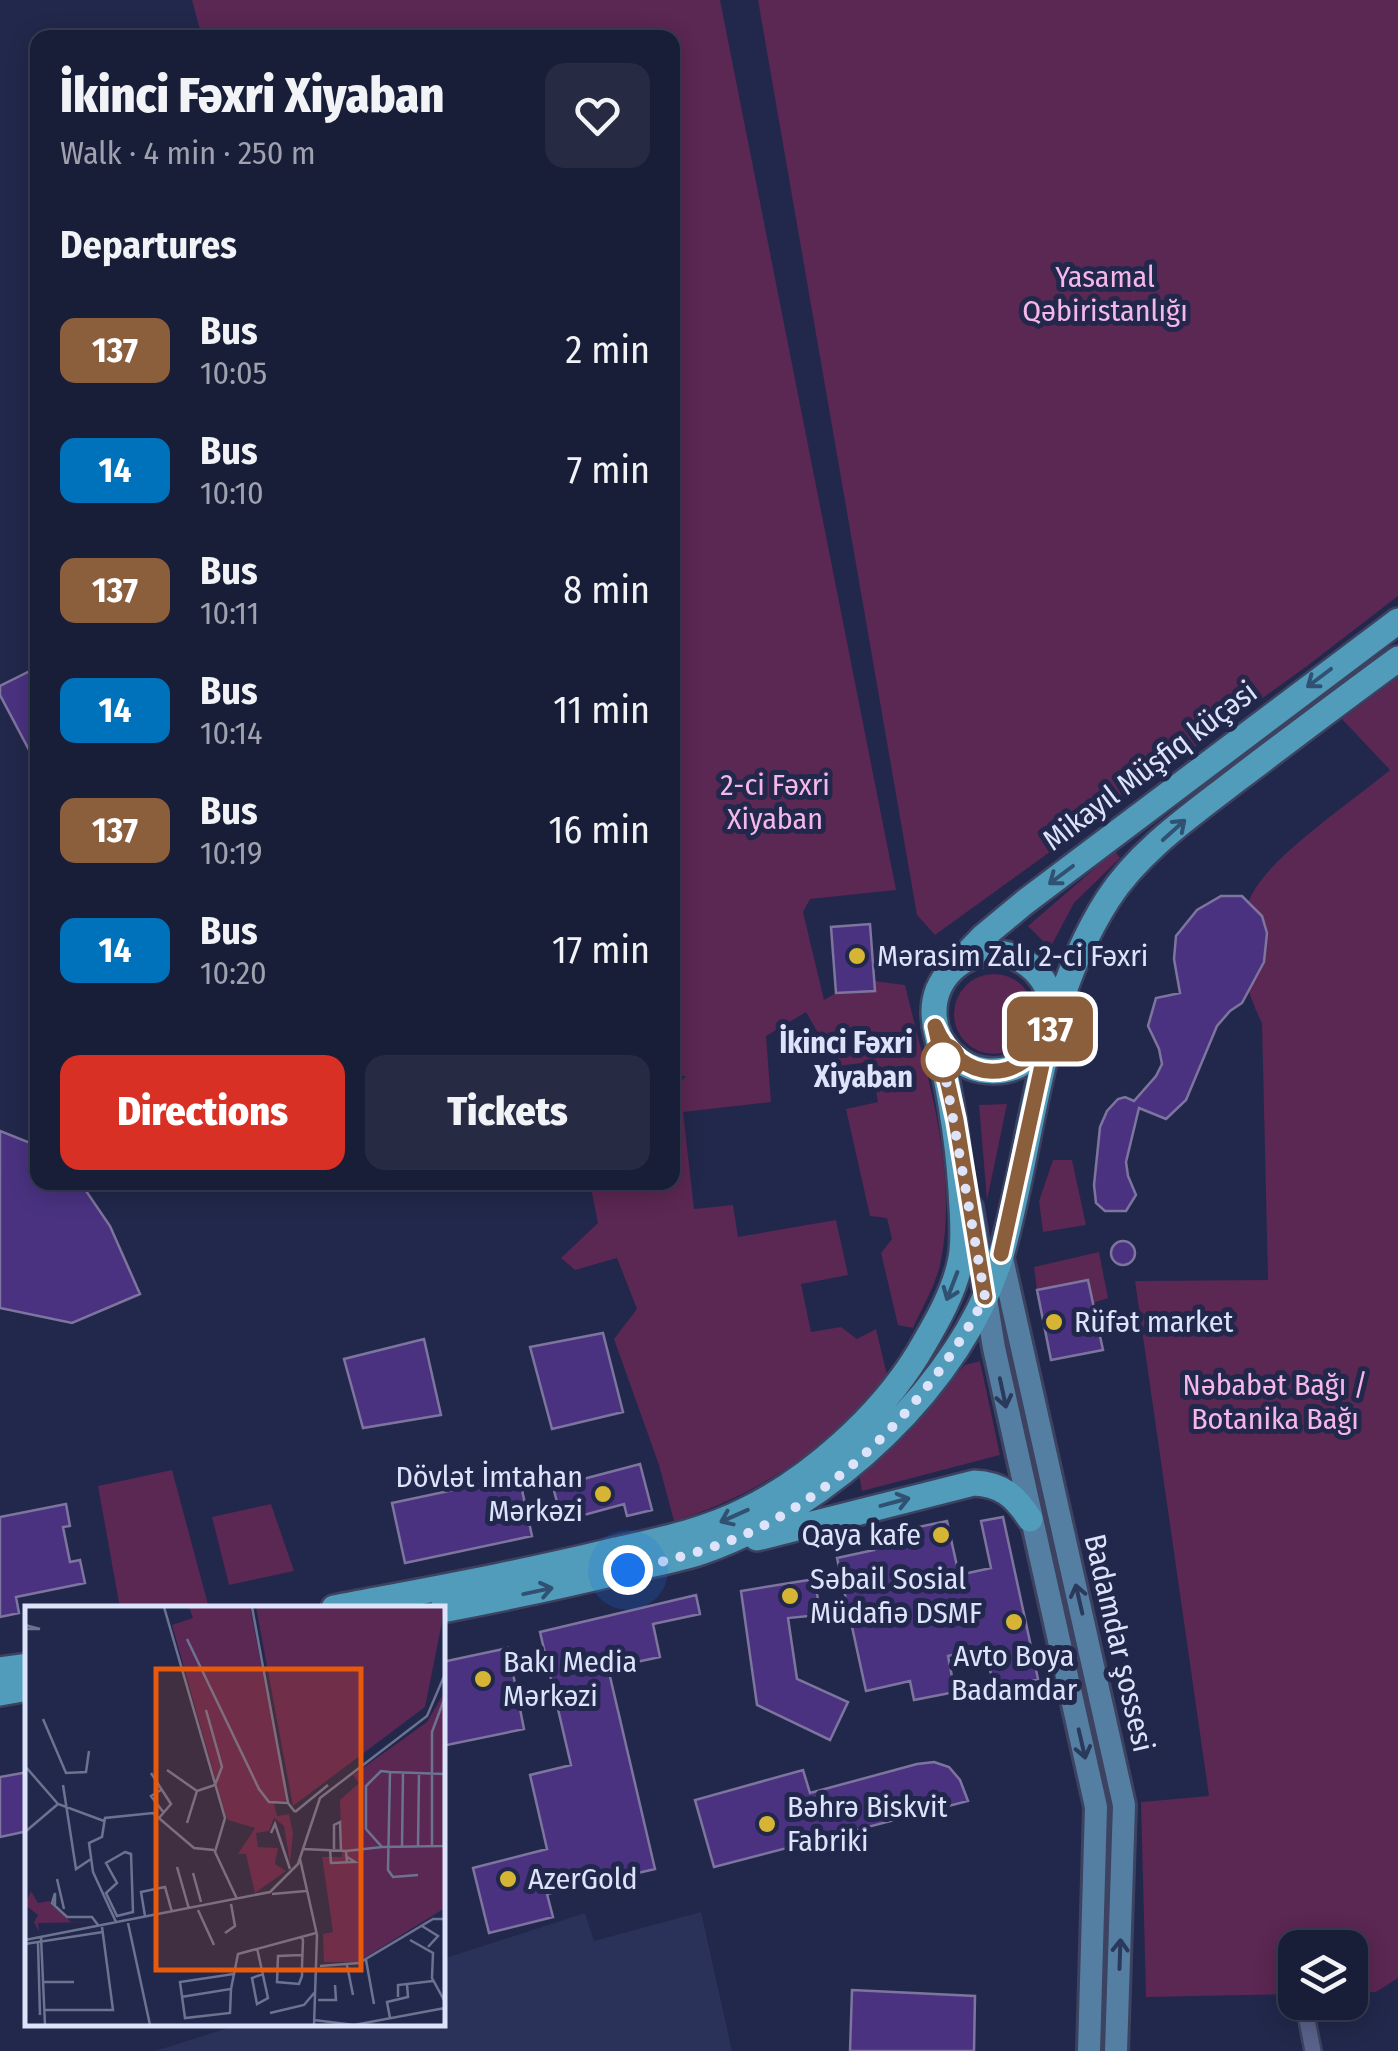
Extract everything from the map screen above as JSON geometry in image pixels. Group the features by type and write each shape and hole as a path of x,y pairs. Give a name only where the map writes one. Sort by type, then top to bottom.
{"main road":[{"name":"Mikayıl Müşfiq küçəsi","path":"950,972 1016,909 1398,620"},
{"name":"Mikayıl Müşfiq küçəsi","path":"1050,1028 1072,968 1122,879 1180,823 1398,658"},
{"path":"344,1606 554,1566 718,1523 750,1509 839,1445 868,1419 912,1364 938,1319 956,1275 963,1240 956,1120 935,1026 934,1006 939,988 950,972 966,960 1004,954 1022,961 1038,973 1048,990 1050,1028 1001,1254 970,1326 909,1409 854,1462 777,1518 699,1553"},
{"path":"935,1026 943,1044 956,1058 972,1068 992,1072 1011,1069 1028,1060 1042,1046 1050,1028"},
{"name":"Badamdar şossesi","path":"956,1120 985,1297 1030,1519 1094,1794 1097,1821 1089,2051"},
{"name":"Badamdar şossesi","path":"1001,1254 1121,1788 1124,1818 1116,2051"},
{"path":"445,1609 699,1553 974,1484 987,1484 1007,1492 1030,1519"},
{"path":"0,1670 25,1666"},
{"path":"0,1693 25,1689"},
{"path":"1094,1794 1121,1788"},
{"path":"1090,2022 1118,2022"}],"street":[{"path":"1307,2020 1313,2051"}],"shaded area":[{"path":"701,1912 732,2051 155,2051 235,2026 445,2026 445,1958 585,1913 594,1941"}],"green space":[{"name":"2-ci Fəxri Xiyaban","path":"192,0 720,0 896,890 810,899 803,912 824,1000 836,993 874,991 874,981 905,985 938,1124 946,1195 945,1230 938,1273 913,1328 898,1325 881,1253 892,1239 887,1218 870,1216 846,1109 878,1102 871,1062 837,1066 806,1012 766,1036 771,1102 683,1112 694,1209 733,1205 738,1237 836,1220 848,1275 801,1284 811,1332 841,1327 857,1339 876,1329 887,1375 845,1423 792,1465 734,1498 674,1521 659,1465 614,1339 637,1309 617,1258 575,1270 561,1258 598,1223 591,1190 680,1190 680,1082 686,1076 680,1076 680,30 200,30"},
{"name":"Yasamal Qəbiristanlığı","path":"758,0 1398,0 1398,596 935,935 917,915"},
{"name":"Nəbabət Bağı / Botanika Bağı","path":"1398,677 1398,1978 1376,1992 1368,1992 1368,1930 1278,1930 1278,1994 1146,1997 1141,1802 1209,1796 1135,1281 1268,1280 1262,1023 1244,974 1242,922 1255,889 1280,859 1390,770 1342,719"},
{"path":"1115,851 1120,858 1074,903 1050,948 1028,926"},
{"path":"994,974 1009,977 1022,986 1031,999 1031,1029 1022,1042 1009,1051 994,1054 979,1051 966,1042 957,1029 954,1014 957,999 966,986 979,977"},
{"path":"1007,1104 987,1200 979,1105"},
{"path":"1053,1160 1072,1160 1086,1225 1043,1232 1039,1201"},
{"path":"1099,1252 1108,1298 1093,1303 1088,1280 1037,1290 1034,1267"},
{"path":"980,1361 1000,1455 862,1491 859,1474 965,1365"},
{"path":"172,1470 208,1606 120,1606 98,1486"},
{"path":"271,1504 294,1571 229,1585 212,1517"}],"building":[{"path":"30,671 30,752 0,695 0,686"},
{"path":"1221,896 1242,896 1262,916 1267,933 1264,962 1242,1003 1217,1026 1186,1100 1166,1119 1139,1108 1126,1162 1136,1195 1126,1211 1105,1211 1096,1203 1094,1185 1100,1127 1118,1099 1134,1101 1156,1076 1162,1064 1148,1026 1156,998 1180,993 1174,959 1176,936 1197,910"},
{"path":"870,924 875,991 836,993 831,927"},
{"path":"0,1131 30,1143 30,1190 85,1190 110,1226 140,1294 72,1323 0,1308"},
{"path":"1123,1241 1132,1244 1132,1262 1123,1265 1114,1262 1111,1253 1114,1244"},
{"path":"1088,1280 1103,1350 1051,1360 1037,1290"},
{"path":"603,1333 623,1412 552,1429 530,1347"},
{"path":"424,1339 441,1415 363,1428 344,1359"},
{"path":"640,1464 652,1510 627,1516 624,1504 562,1521 553,1487"},
{"path":"519,1476 532,1536 405,1563 392,1503"},
{"path":"66,1504 70,1526 63,1527 70,1562 80,1560 85,1583 16,1597 19,1613 0,1617 0,1517"},
{"path":"1003,1517 1038,1679 994,1688 985,1647 948,1656 955,1692 914,1700 910,1681 866,1691 837,1558 874,1550 871,1537 947,1521 959,1575 991,1568 981,1521"},
{"path":"815,1579 820,1615 788,1618 797,1679 848,1702 830,1740 757,1705 741,1591"},
{"path":"696,1595 700,1614 653,1624 660,1657 608,1668 655,1869 547,1894 553,1917 489,1933 473,1868 547,1849 530,1775 571,1765 540,1632"},
{"name":"Bakı Media Mərkəzi","path":"508,1648 524,1729 445,1745 445,1661"},
{"path":"934,1762 949,1767 960,1780 968,1801 714,1867 695,1800 803,1770 810,1793"},
{"path":"25,1773 25,1832 0,1837 0,1777"},
{"path":"852,1990 975,1996 974,2051 850,2051"}],"bus line":[{"name":"137","path":"985,1297 956,1120 935,1026 943,1044 956,1058 972,1068 992,1072 1011,1069 1028,1060 1042,1046 1050,1028 1001,1254"}],"place":[{"name":"Mərasim Zalı 2-ci Fəxri","path":"857,956"},
{"name":"İkinci Fəxri Xiyaban","path":"943,1060"},
{"name":"Rüfət market","path":"1054,1322"},
{"name":"Dövlət İmtahan Mərkəzi","path":"603,1494"},
{"name":"Qaya kafe","path":"941,1535"},
{"name":"Səbail Sosial Müdafiə DSMF","path":"790,1596"},
{"name":"Avto Boya Badamdar","path":"1014,1622"},
{"name":"Bakı Media Mərkəzi","path":"483,1679"},
{"name":"Bəhrə Biskvit Fabriki","path":"767,1824"},
{"name":"AzerGold","path":"508,1879"}],"route":[{"path":"628,1570 699,1553 777,1518 854,1462 909,1409 954,1352 985,1297 942,1057 943,1060"}]}
